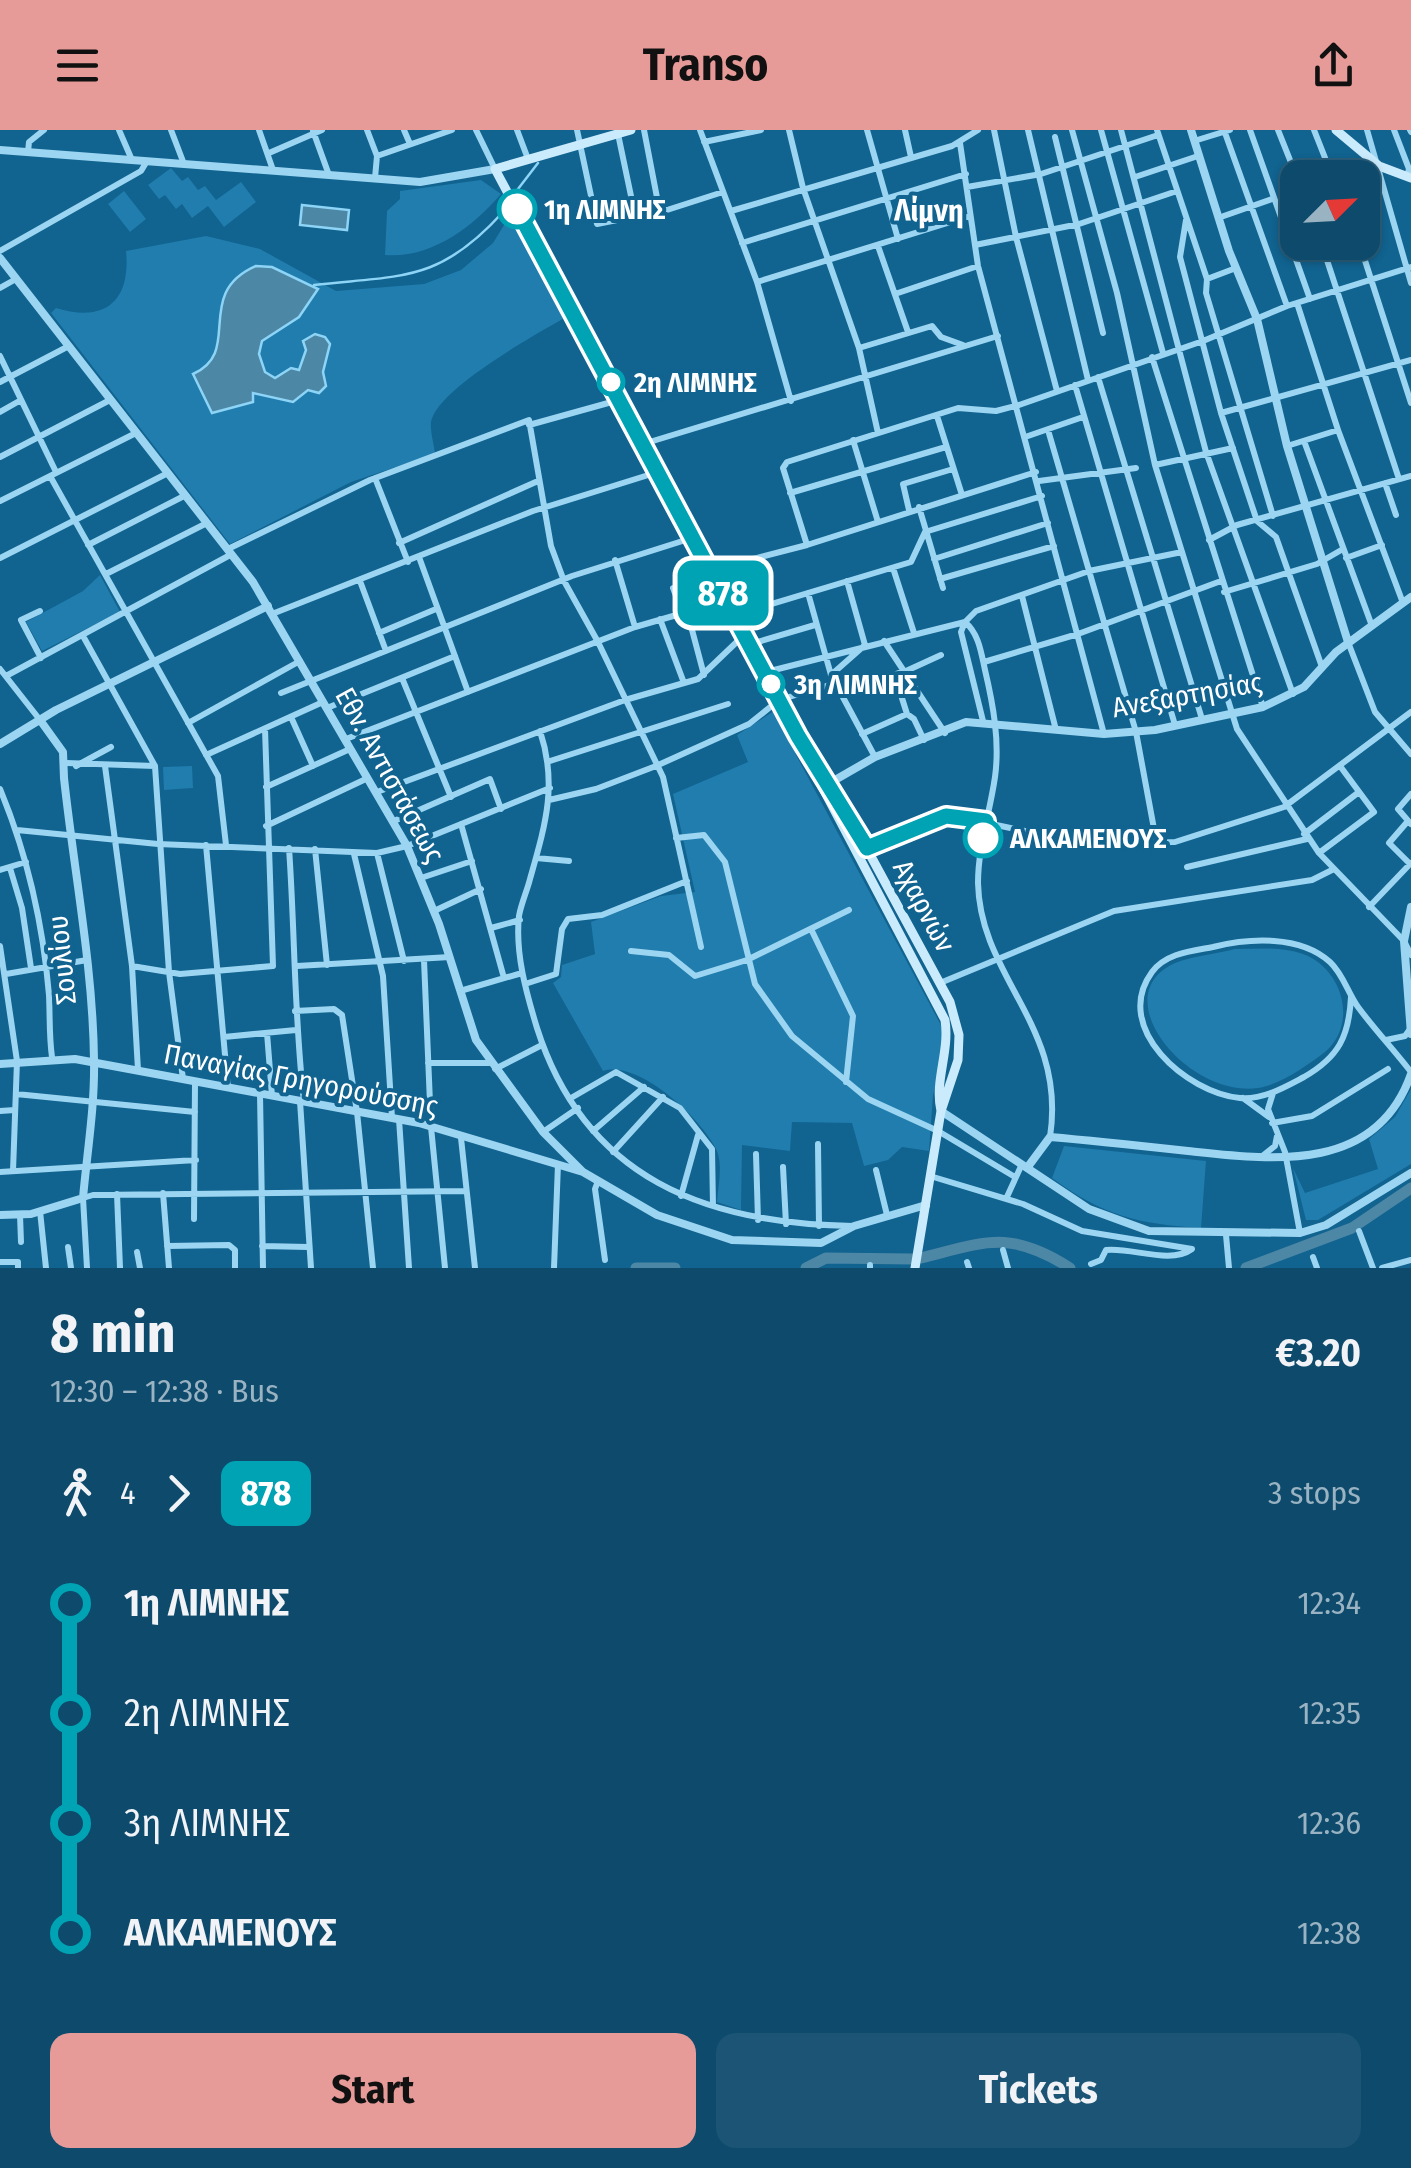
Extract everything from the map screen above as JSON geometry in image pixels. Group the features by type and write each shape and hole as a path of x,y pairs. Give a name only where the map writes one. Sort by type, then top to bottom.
{"main road":[{"path":"495,169 632,130"},
{"path":"1336,130 1367,160"},
{"name":"Αχαρνών","path":"495,169 798,736 828,784 943,1014 948,1042 937,1095 938,1131 915,1267"},
{"path":"1380,171 1409,178"},
{"name":"Αχαρνών","path":"798,736 802,753 940,982 954,1012 959,1048 952,1084 940,1111"}],"street":[{"path":"28,152 29,142 44,130"},
{"path":"120,130 132,160"},
{"path":"171,130 184,164"},
{"path":"259,130 273,170"},
{"path":"367,130 377,156 376,178"},
{"path":"404,130 410,144"},
{"path":"377,156 452,130"},
{"name":"Αχαρνών","path":"476,130 495,169"},
{"path":"517,130 528,159"},
{"path":"576,130 597,224 723,192"},
{"path":"644,130 660,208"},
{"path":"700,130 757,282 791,401"},
{"path":"704,142 761,130"},
{"path":"788,130 814,220 859,348 878,433"},
{"path":"867,130 898,239"},
{"path":"905,130 911,157"},
{"path":"731,211 960,143 978,130"},
{"path":"994,130 1016,237 1057,391"},
{"path":"1028,130 1088,380"},
{"path":"1072,130 1155,465 1237,729 1318,853 1404,941 1411,956"},
{"path":"1101,130 1163,354"},
{"path":"1121,130 1206,452 1231,532 1293,694"},
{"path":"1191,130 1218,218 1257,319 1288,446 1348,642 1366,692 1387,730 1411,754"},
{"path":"1250,130 1310,300"},
{"path":"1278,130 1290,160"},
{"path":"1314,130 1326,160"},
{"path":"1368,130 1376,160"},
{"path":"1394,130 1410,169 1409,178"},
{"path":"269,153 316,131 329,175"},
{"path":"1194,141 1226,131 1287,306"},
{"path":"967,187 1041,174 1158,132 1207,280 1218,335 1273,516"},
{"path":"618,134 636,215"},
{"path":"1055,137 1103,333"},
{"path":"960,143 978,266 1028,436 1104,734"},
{"path":"0,150 420,182 495,169"},
{"path":"1135,177 1198,156"},
{"path":"0,255 141,171 148,161"},
{"path":"742,243 966,174"},
{"path":"1380,174 1411,283"},
{"path":"975,245 1095,220 1177,191"},
{"path":"1218,218 1272,199"},
{"path":"757,282 971,216"},
{"path":"1186,220 1180,257 1221,412 1257,521 1276,538 1322,667"},
{"path":"878,246 908,332"},
{"name":"Εθν. Αντιστάσεως","path":"0,255 67,347 230,552 270,610 407,846 450,957 470,1028 491,1066 548,1138 583,1172"},
{"path":"1328,260 1399,479"},
{"path":"1365,260 1411,403"},
{"path":"895,294 978,266"},
{"path":"1207,280 1236,268"},
{"path":"806,545 782,468 788,462 968,407 996,411 1019,405 1203,341 1297,302 1408,268"},
{"path":"0,288 16,280"},
{"path":"1297,302 1360,490 1407,600"},
{"path":"859,348 932,326 941,337 966,346"},
{"path":"643,444 998,336"},
{"path":"0,382 67,347"},
{"path":"0,356 74,520 220,782 226,846"},
{"path":"1152,357 1263,707"},
{"path":"1221,412 1411,360"},
{"path":"1098,377 1202,719"},
{"path":"1074,385 1175,726"},
{"path":"3,672 41,658 129,613 230,552 375,478 529,422 620,399"},
{"path":"0,412 22,400"},
{"path":"0,457 110,400"},
{"path":"936,416 962,495"},
{"path":"1028,436 1083,417"},
{"path":"529,422 542,510 564,581 598,642 656,766 701,947"},
{"path":"1048,430 1136,732 1157,845"},
{"path":"1288,446 1338,430"},
{"path":"0,501 136,433"},
{"path":"853,440 878,522"},
{"path":"1304,441 1372,626"},
{"path":"790,492 946,447"},
{"path":"1155,465 1233,448"},
{"path":"711,570 806,545 919,507 1037,477 1136,468"},
{"path":"910,510 902,488 906,483 953,470"},
{"path":"0,744 155,661 270,610 360,581 542,510 658,472"},
{"path":"0,558 168,474"},
{"path":"1209,540 1238,526 1411,476"},
{"path":"375,478 408,562"},
{"path":"399,542 538,482"},
{"path":"1385,483 1396,515"},
{"path":"88,545 186,496"},
{"path":"925,532 1042,496"},
{"path":"919,507 943,588"},
{"path":"106,574 207,523"},
{"path":"934,559 1048,523"},
{"path":"735,615 911,562 925,532"},
{"path":"282,693 615,560 694,538"},
{"path":"940,579 1054,546"},
{"path":"1224,592 1382,546"},
{"path":"983,721 961,632 976,611 1089,571 1182,552"},
{"path":"418,558 468,692"},
{"path":"615,560 635,627"},
{"path":"893,568 914,633"},
{"path":"360,581 386,651"},
{"path":"847,581 865,646"},
{"path":"984,662 1078,634 1221,581"},
{"path":"672,588 704,674"},
{"path":"808,593 824,655 875,757"},
{"path":"1022,596 1056,730"},
{"path":"346,739 635,627 727,600"},
{"name":"Ανεξαρτησίας","path":"828,784 875,757 983,721 1104,734 1175,726 1263,707 1293,694 1348,642 1407,600"},
{"path":"379,633 436,609"},
{"path":"40,611 21,620 41,658"},
{"path":"660,619 684,682"},
{"path":"766,672 965,622"},
{"path":"965,622 973,629 984,662 995,722 995,776 979,857 980,909 1050,1066 1055,1092 1050,1137 1015,1177 1006,1200"},
{"path":"751,644 815,624"},
{"path":"377,792 704,674 745,634"},
{"path":"83,636 155,766 169,972 183,1079"},
{"path":"884,640 944,731"},
{"path":"548,800 596,789 749,724 779,700 834,679 865,646"},
{"path":"844,696 941,655"},
{"path":"206,755 290,716 455,656"},
{"path":"188,723 301,660"},
{"name":"Σουλίου","path":"3,672 71,765 70,834 87,960 94,1062 82,1198 88,1268"},
{"path":"906,673 901,695 907,714 924,739"},
{"path":"402,678 451,798"},
{"path":"550,761 640,730 670,726 728,704"},
{"path":"862,851 946,816 1081,843 1157,845 1284,806 1411,712"},
{"path":"862,734 907,714"},
{"path":"290,716 313,766"},
{"path":"132,966 169,972 273,966 264,728"},
{"path":"540,731 550,761 550,788 520,920 522,973 542,1045 571,1098 593,1131 614,1152 648,1178 681,1196 758,1220 854,1226"},
{"path":"71,765 111,747"},
{"path":"266,788 352,748"},
{"path":"71,765 155,766"},
{"path":"105,766 132,966 138,1070"},
{"path":"1318,853 1374,812 1340,766"},
{"path":"266,826 368,778"},
{"path":"394,820 491,780 501,809"},
{"path":"17,830 158,844 377,853 407,846 550,788"},
{"path":"0,790 26,862 46,966 52,1057"},
{"path":"1187,867 1306,836 1359,792"},
{"path":"1369,906 1411,864 1390,843 1409,822 1398,809 1411,794"},
{"path":"461,824 504,978"},
{"path":"676,838 704,835 720,852 747,960 756,984 779,1021 846,1084 938,1131 1015,1177"},
{"path":"206,845 228,1088"},
{"path":"289,848 298,966 295,1011 303,1191 311,1268"},
{"path":"315,849 328,965"},
{"path":"377,853 404,961"},
{"path":"354,854 384,976 409,1268"},
{"path":"536,858 569,861"},
{"path":"421,878 472,861"},
{"path":"0,870 26,862"},
{"path":"10,868 32,968"},
{"path":"940,982 1114,911 1312,880 1332,870"},
{"path":"525,984 556,974 562,929 568,919 602,916 687,882"},
{"path":"434,911 481,889"},
{"path":"1386,1040 1411,1031 1404,941 1411,907"},
{"path":"631,950 673,957 692,976 747,960 849,910"},
{"path":"491,928 520,920"},
{"path":"810,929 853,1016 846,1084"},
{"path":"1050,1137 1286,1160 1310,1156 1374,1130 1398,1104 1411,1073 1351,998 1342,977 1322,956 1274,941 1219,945 1169,958 1155,968 1139,1004 1146,1033 1195,1084 1242,1098 1271,1120 1312,1116 1388,1069"},
{"path":"0,946 6,974 4,996 13,1022 18,1061 13,1172"},
{"path":"298,966 450,957"},
{"path":"6,974 87,960"},
{"path":"424,960 431,1126 445,1268"},
{"path":"460,991 522,973"},
{"path":"1242,1098 1274,1092 1332,1058 1350,1027 1351,998"},
{"path":"295,1011 334,1009 342,1015 358,1112 372,1268"},
{"path":"1350,1027 1368,1021"},
{"path":"0,1025 13,1022"},
{"path":"224,1036 296,1030"},
{"path":"266,1033 272,1096"},
{"path":"428,1063 491,1066 542,1045"},
{"name":"Παναγίας Γρηγορούσσης","path":"0,1064 52,1057 94,1062 431,1126 583,1172 672,1222 732,1240 821,1243 854,1226 926,1205"},
{"path":"571,1098 612,1072 680,1108 716,1158 713,1206"},
{"path":"194,1219 195,1082"},
{"path":"593,1131 644,1087"},
{"path":"1274,1092 1268,1100 1271,1120 1286,1160 1300,1233"},
{"path":"16,1094 195,1112"},
{"path":"260,1094 263,1268"},
{"path":"614,1152 663,1098"},
{"path":"528,1156 540,1154 548,1138 578,1108"},
{"path":"0,1111 15,1110"},
{"path":"940,1111 1089,1210 1128,1226 1226,1234 1300,1233 1326,1224 1411,1173"},
{"path":"681,1196 698,1135"},
{"path":"1260,1158 1275,1146 1278,1135"},
{"path":"461,1138 475,1268"},
{"path":"548,1138 554,1163 554,1268"},
{"path":"818,1144 820,1226"},
{"path":"756,1154 758,1220"},
{"path":"0,1172 196,1160"},
{"path":"783,1166 786,1224"},
{"path":"876,1170 886,1216"},
{"path":"930,1176 1006,1200 1082,1231 1192,1249 1175,1255 1126,1247 1106,1250 1101,1260 1092,1264"},
{"path":"598,1181 595,1189 604,1260"},
{"path":"0,1215 20,1216 82,1198 117,1194 466,1191"},
{"path":"163,1193 170,1268"},
{"path":"117,1194 120,1268"},
{"path":"40,1211 46,1268"},
{"path":"20,1216 22,1242"},
{"path":"1360,1231 1373,1268"},
{"path":"1226,1234 1228,1266"},
{"path":"167,1246 230,1245 235,1250 235,1268"},
{"path":"262,1246 308,1247"},
{"path":"68,1247 71,1268"},
{"path":"1003,1250 1008,1268"},
{"path":"137,1252 140,1268"},
{"path":"1313,1256 1318,1268"},
{"path":"1382,1268 1411,1260"},
{"path":"0,1262 18,1262 18,1268"}],"shaded area":[{"path":"171,168 182,181 188,177 198,190 205,186 216,200 241,182 256,202 224,227 208,206 192,218 182,204 176,209 165,195 159,199 148,185"},
{"path":"481,180 501,194 463,229 418,252 385,255 387,211 400,199 400,191"},
{"path":"124,191 146,219 130,232 108,204"},
{"path":"302,205 349,210 347,230 300,225"},
{"path":"512,212 568,316 491,363 451,394 431,422 435,454 351,482 230,544 51,313 56,308 88,313 111,304 124,284 126,251 206,236 260,249 336,291 424,284 461,270 493,243"},
{"path":"256,266 272,267 318,289 299,317 262,341 259,354 265,372 275,378 291,368 299,370 306,350 303,341 315,334 325,337 330,344 323,372 326,386 319,393 308,390 293,402 253,393 253,402 212,413 193,374 208,364 215,352 226,292 237,278"},
{"path":"100,575 120,612 42,651 26,622 83,591"},
{"path":"780,707 796,755 943,1029 945,1050 933,1095 929,1151 902,1147 888,1160 864,1166 852,1123 792,1122 790,1151 742,1145 741,1210 717,1202 718,1153 696,1121 650,1082 617,1070 603,1071 553,983 561,977 562,965 595,954 591,922 661,896 695,892 673,794 748,762 737,735"},
{"path":"192,766 193,788 164,790 163,767"},
{"path":"1235,949 1278,949 1303,954 1328,971 1341,997 1341,1026 1325,1052 1284,1079 1258,1088 1231,1087 1205,1077 1163,1041 1151,1019 1148,997 1155,978 1175,963"},
{"path":"1411,1089 1411,1164 1318,1220 1306,1220 1293,1168 1305,1193 1378,1169 1369,1139 1395,1117"},
{"path":"1064,1146 1206,1161 1201,1228 1122,1216 1071,1191 1052,1178"}],"waterway":[{"path":"518,189 538,163"},
{"path":"314,285 396,276 438,264 459,252 503,212"},
{"path":"1246,1268 1352,1228 1411,1188"},
{"path":"921,1258 980,1244 1013,1243 1070,1268"},
{"path":"806,1268 826,1258 913,1259"},
{"path":"636,1268 675,1268"}],"bus line":[{"name":"878","path":"517,209 798,736 867,848 946,816 986,821 983,838"}],"place":[{"name":"1η ΛΙΜΝΗΣ","path":"517,209"},
{"name":"2η ΛΙΜΝΗΣ","path":"611,382"},
{"name":"3η ΛΙΜΝΗΣ","path":"771,684"},
{"name":"ΑΛΚΑΜΕΝΟΥΣ","path":"983,838"}],"district":[{"name":"Λίμνη","path":"929,211"}]}
